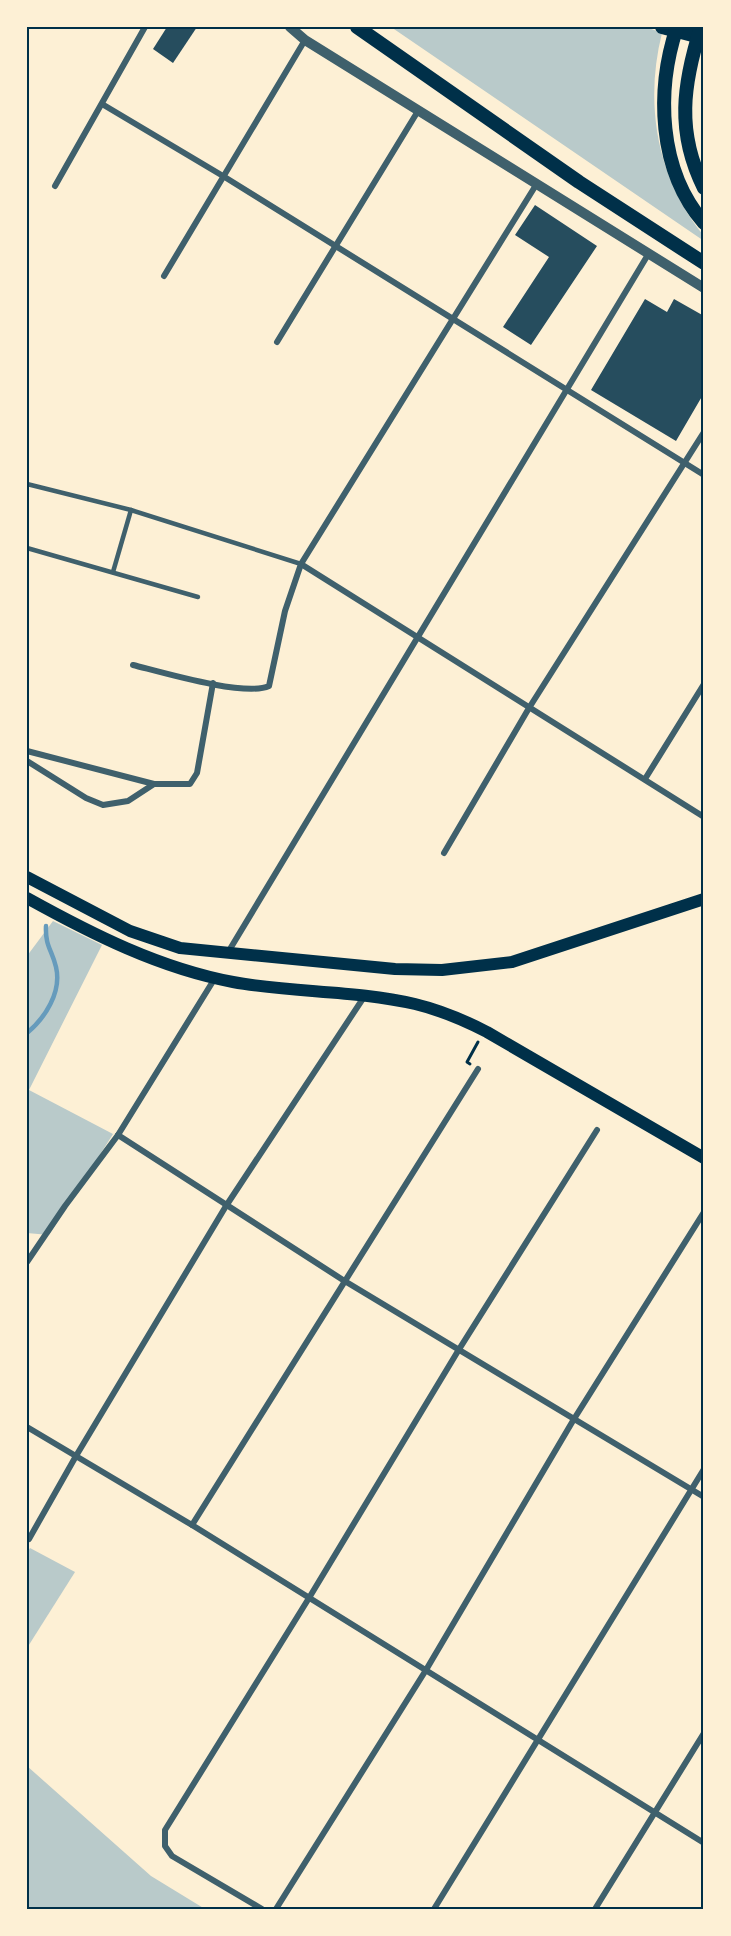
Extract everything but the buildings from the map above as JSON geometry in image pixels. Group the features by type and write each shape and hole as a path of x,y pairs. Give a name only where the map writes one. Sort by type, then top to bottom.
{"main road":[{"path":"357,27 579,182 704,263"},
{"path":"662,27 704,38"},
{"path":"677,27 667,68 666,132 675,172 685,196 702,220"},
{"path":"701,27 689,68 684,110 690,154 704,188"},
{"path":"27,877 130,932 180,948 395,969 442,970 487,966 531,957 704,899"},
{"path":"27,898 130,951 215,978 272,988 364,997 433,1009 484,1030 704,1158"}],"street":[{"path":"55,186 145,27"},
{"path":"290,27 305,40 704,288"},
{"path":"164,276 305,40"},
{"path":"102,104 454,318 567,392 704,475"},
{"path":"278,342 418,111"},
{"path":"133,665 213,684 254,689 269,687 285,610 301,564 536,185"},
{"path":"227,954 416,637 650,253"},
{"path":"444,853 529,708 704,432"},
{"path":"301,564 704,817"},
{"path":"27,751 154,784 189,784 196,773 213,684"},
{"path":"645,779 704,684"},
{"path":"27,761 86,798 103,805 128,801 154,784"},
{"path":"27,1262 118,1134 215,978"},
{"path":"29,1539 75,1456 226,1206 364,997"},
{"path":"192,1525 343,1280 478,1069"},
{"path":"262,1909 176,1859 168,1851 164,1839 173,1814 597,1130"},
{"path":"118,1134 343,1280 704,1497"},
{"path":"276,1909 426,1670 574,1419 704,1212"},
{"path":"27,1427 540,1738 704,1843"},
{"path":"434,1909 704,1469"},
{"path":"595,1909 656,1814 704,1733"}],"lane":[{"path":"27,484 131,510 301,564"},
{"path":"113,572 131,510"},
{"path":"27,548 198,597"}],"path":[{"path":"478,1069 467,1062 484,1030"}],"shaded area":[{"path":"391,27 646,27 662,33 654,87 659,140 665,165 675,190 688,214 704,236 704,241"},
{"path":"53,921 102,945 29,1090 113,1134 49,1235 27,1233 27,956"},
{"path":"30,1548 75,1572 27,1648 27,1553"},
{"path":"27,1766 151,1876 205,1909 27,1909"}],"waterway":[{"path":"27,1033 46,1012 57,986 56,967 48,943 46,926"}]}
